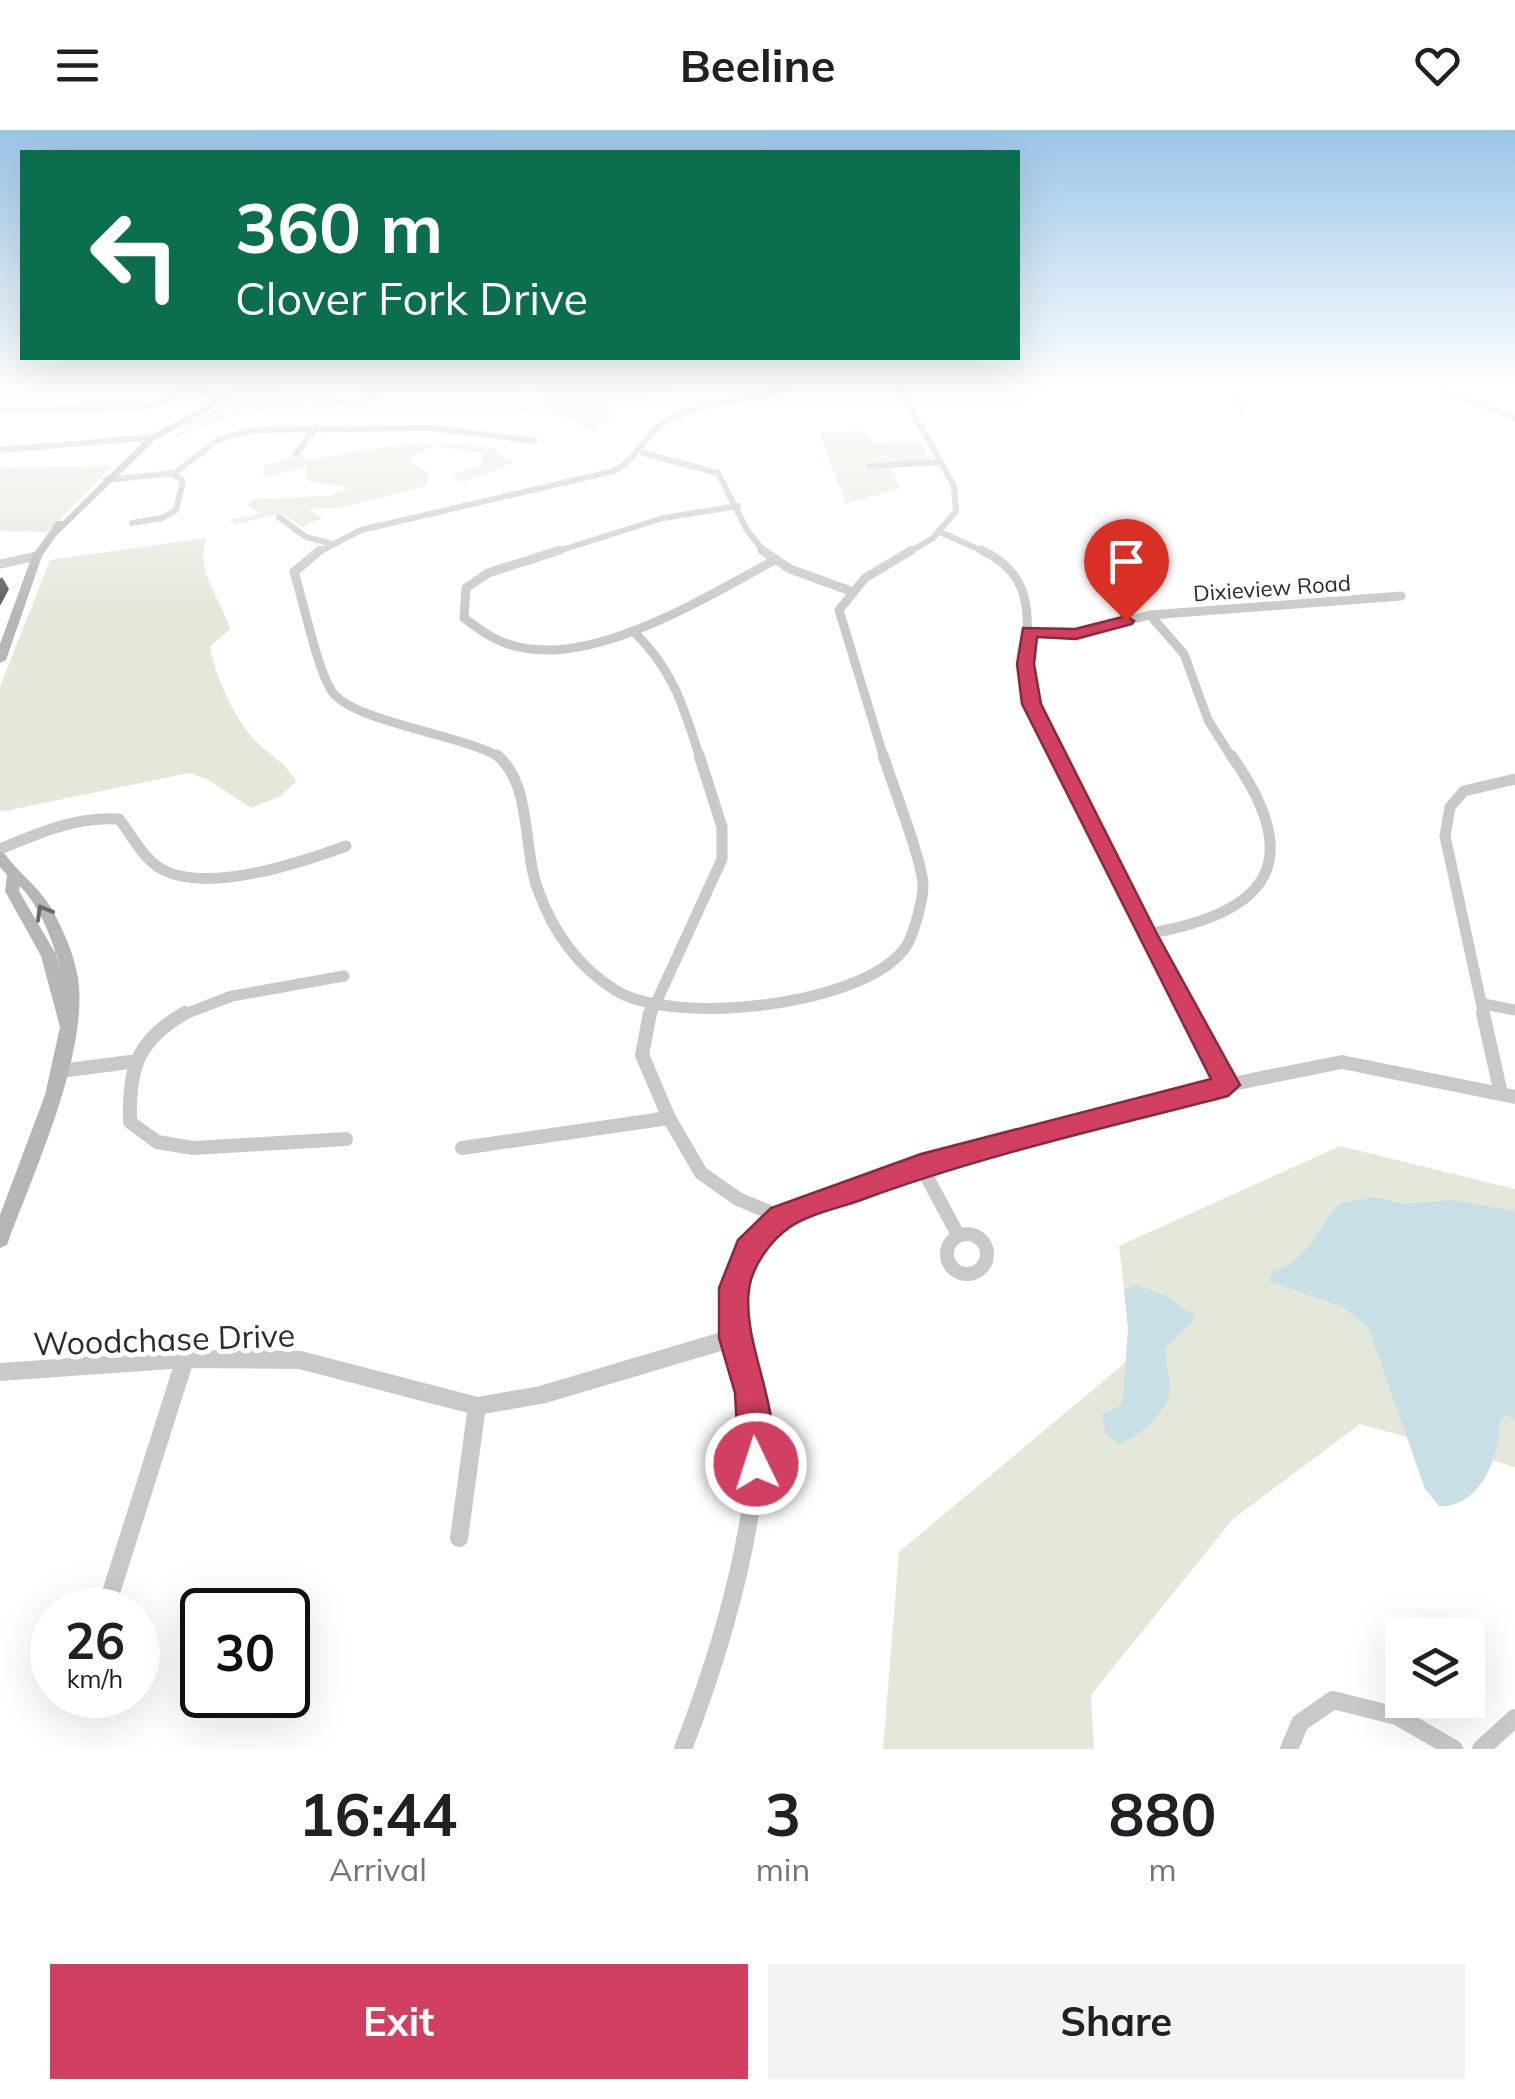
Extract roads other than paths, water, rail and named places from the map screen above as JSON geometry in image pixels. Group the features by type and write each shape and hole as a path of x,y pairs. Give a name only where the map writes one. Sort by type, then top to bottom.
{"street":[{"path":"0,660 38,556 123,465"},
{"path":"106,480 172,474 192,465"},
{"path":"624,465 614,471 392,520 329,543 294,572 294,582 331,691 366,714 472,741 500,758 515,775 537,889 569,953 616,991 652,1004 696,1010 766,1006 844,985 882,970 908,944 923,886 838,610 848,590 865,575 951,522 958,498 941,465"},
{"path":"686,465 718,473 753,542 775,560 848,590"},
{"path":"868,466 894,465"},
{"path":"132,522 159,520 178,512 183,482 172,474"},
{"path":"738,506 663,518 488,573 466,588 464,618 476,630 519,647 575,648 634,632 775,560"},
{"path":"279,518 306,537 329,543"},
{"path":"940,532 996,557 1020,583 1028,603 1025,664 1032,704 1146,934 1228,1085"},
{"path":"0,564 38,556"},
{"name":"Dixieview Road","path":"1029,632 1076,634 1150,615 1401,596"},
{"path":"1146,934 1206,923 1238,909 1266,881 1271,854 1269,830 1258,798 1208,721 1184,651 1150,615"},
{"path":"634,632 660,656 678,687 722,826 722,860 652,1004 642,1054 669,1118 700,1172 738,1198 781,1217"},
{"path":"682,1749 704,1694 736,1570 756,1464 751,1393 734,1338 734,1288 748,1250 781,1217 921,1166 1228,1085 1342,1062 1508,1096 1445,836 1445,813 1456,795 1482,782 1515,779"},
{"path":"0,849 70,821 98,816 119,819 157,866 174,875 194,878 308,860 346,846"},
{"path":"0,856 13,877 12,891 53,968 66,1023 60,1071 0,1239"},
{"path":"60,1071 130,1062 180,1014 216,998 344,976"},
{"path":"1484,1004 1515,1010"},
{"path":"130,1062 126,1094 130,1122 156,1142 192,1148 346,1140"},
{"path":"462,1148 669,1118"},
{"path":"921,1166 958,1234"},
{"name":"Woodchase Drive","path":"0,1372 185,1360 300,1360 477,1406 540,1395 734,1338"},
{"path":"112,1588 185,1360"},
{"path":"459,1538 477,1406"},
{"path":"1289,1749 1300,1723 1333,1700 1379,1706 1418,1723 1454,1749"},
{"path":"1480,1749 1515,1718"}],"water":[{"path":"1374,1197 1403,1204 1452,1200 1515,1211 1515,1422 1507,1414 1500,1420 1496,1449 1485,1478 1466,1499 1453,1505 1439,1506 1425,1489 1368,1327 1343,1307 1269,1281 1274,1270 1305,1251 1341,1203"},
{"path":"1137,1285 1167,1296 1196,1317 1166,1348 1170,1384 1166,1403 1140,1432 1118,1444 1106,1434 1102,1414 1120,1406 1123,1398 1128,1329 1124,1289"}]}
